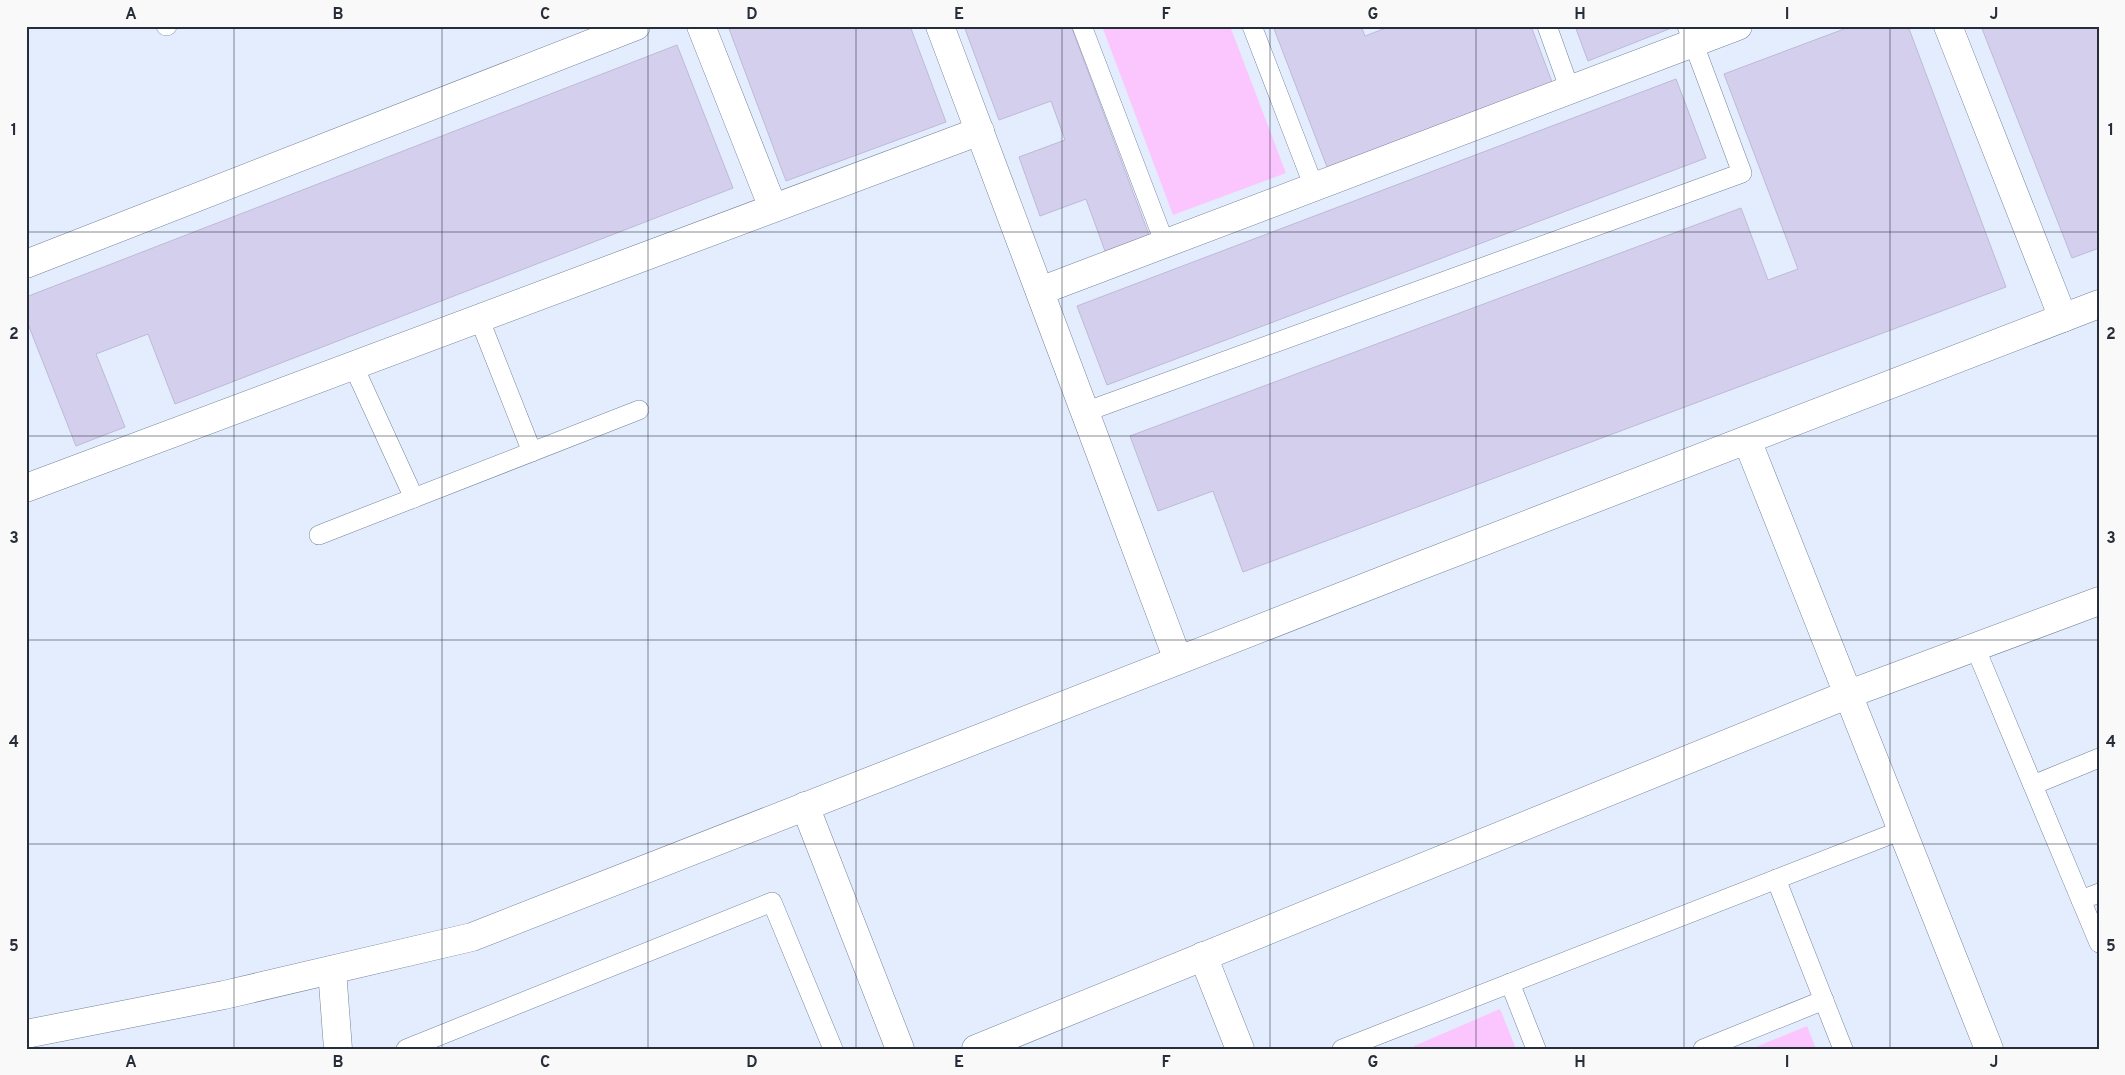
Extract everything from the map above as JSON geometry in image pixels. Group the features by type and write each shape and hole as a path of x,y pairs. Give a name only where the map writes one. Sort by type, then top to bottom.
{"street":[{"path":"26,264 636,26"},
{"path":"701,26 773,208"},
{"path":"940,26 1178,660"},
{"path":"1040,291 1570,90 1690,35 1738,26"},
{"path":"1948,26 2063,318"},
{"path":"26,488 980,131"},
{"path":"26,1034 224,995 472,936 1178,660 2099,304"},
{"path":"1748,440 1989,1049"},
{"path":"976,1049 1848,694 2099,602"},
{"path":"805,806 900,1049"},
{"path":"1203,956 1240,1049"},
{"path":"332,970 338,1049"}],"lane":[{"path":"1082,26 1165,244"},
{"path":"1252,26 1314,187"},
{"path":"1548,26 1570,90"},
{"path":"1085,412 1742,173 1690,35"},
{"path":"479,318 532,452"},
{"path":"354,365 414,498"},
{"path":"319,535 639,410"},
{"path":"1975,647 2099,943"},
{"path":"2032,784 2099,758"},
{"path":"1342,1049 1385,1041 1510,983 1902,830"},
{"path":"1776,879 1843,1049"},
{"path":"2081,900 2099,893"},
{"path":"406,1049 772,902 833,1049"},
{"path":"1510,983 1536,1049"},
{"path":"1703,1049 1824,1000"}],"shaded area":[{"path":"1102,26 1230,26 1286,173 1173,215"},
{"path":"1500,1009 1516,1049 1415,1049 1414,1046"},
{"path":"1807,1026 1816,1049 1751,1049"}],"building":[{"path":"728,26 910,26 946,122 786,181"},
{"path":"964,26 1071,26 1149,235 1105,251 1086,199 1040,216 1019,157 1065,140 1051,101 999,120"},
{"path":"1273,26 1361,26 1365,36 1391,26 1531,26 1552,82 1327,167"},
{"path":"1575,26 1674,26 1674,27 1588,61"},
{"path":"1852,26 1908,26 2006,287 1243,572 1213,491 1158,511 1130,436 1741,208 1768,280 1798,269 1724,74"},
{"path":"1981,26 2099,26 2099,248 2072,258"},
{"path":"677,45 733,188 175,404 148,334 96,354 125,427 76,446 26,319 26,297"},
{"path":"1676,79 1706,158 1107,385 1077,306"}]}
